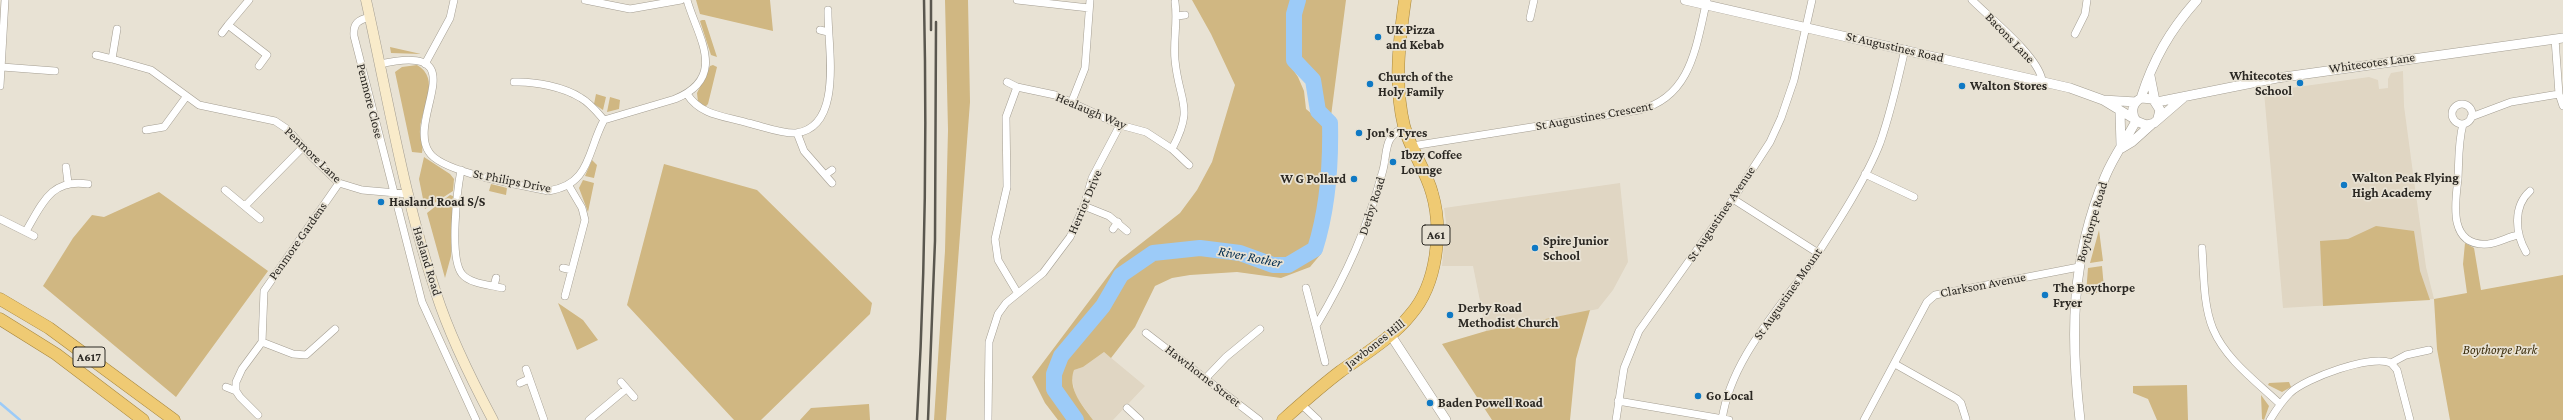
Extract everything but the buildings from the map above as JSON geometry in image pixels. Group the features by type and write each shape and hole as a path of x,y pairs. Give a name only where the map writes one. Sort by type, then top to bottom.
{"highway":[{"name":"A61","path":"1405,0 1398,74 1398,90 1405,127"},
{"name":"Jawbones Hill","path":"1301,404 1333,377 1390,334 1411,315 1421,300 1427,286 1437,243 1436,212 1432,192 1405,127"},
{"name":"A617","path":"0,299 49,328 174,420"},
{"name":"A617","path":"0,319 62,359 143,420"},
{"name":"A61","path":"1283,420 1301,404"}],"main road":[{"name":"Hasland Road","path":"366,0 408,194 422,249 442,310 471,378 492,420"}],"street":[{"path":"0,86 2,67 2,27 6,0"},
{"path":"222,33 249,0"},
{"path":"380,64 413,58 425,64 450,18 454,0"},
{"path":"586,0 630,9 681,0"},
{"path":"514,82 524,81 571,93 582,98 604,120 687,94 696,86 706,63 706,48 687,0"},
{"path":"1017,0 1089,8"},
{"path":"1072,101 1085,68 1090,0"},
{"path":"1530,18 1534,0"},
{"name":"St Augustines Road","path":"1685,0 1706,2 1806,27 2042,80 2103,100 2136,121"},
{"name":"St Augustines Avenue","path":"1616,420 1624,368 1639,331 1733,199 1770,142 1781,118 1794,80 1812,0"},
{"name":"Bacons Lane","path":"1972,0 2024,51 2038,67 2042,80"},
{"path":"2075,34 2085,14 2087,0"},
{"path":"2150,76 2156,102 2160,110 2155,121 2142,124 2136,121 2132,113 2150,76 2160,49 2178,21 2197,0"},
{"path":"1172,149 1183,128 1185,117 1175,61 1177,16 1175,2"},
{"name":"St Augustines Crescent","path":"1412,146 1639,110 1658,104 1675,90 1690,66 1706,2"},
{"path":"687,94 694,104 706,112 797,133 817,122 829,101 828,10"},
{"path":"1177,16 1185,15"},
{"name":"Penmore Close","path":"370,17 357,22 353,27 354,36 394,194"},
{"path":"228,25 267,55 259,66"},
{"path":"112,59 117,29"},
{"path":"820,30 828,32"},
{"path":"2559,39 2559,94 2563,106"},
{"name":"Whitecotes Lane","path":"2156,102 2183,98 2212,90 2281,77 2559,39"},
{"name":"St Augustines Mount","path":"1725,419 1738,373 1752,347 1818,253 1865,174 1880,143 1905,49"},
{"name":"Penmore Lane","path":"96,55 151,70 199,105 276,121 288,129 303,147 339,183 357,189 394,194 408,194"},
{"name":"St Philips Drive","path":"425,64 433,73 434,82 424,128 426,148 436,160 461,170 548,190 569,186 585,168 596,133 604,120"},
{"path":"2,67 55,72"},
{"name":"Healaugh Way","path":"1007,82 1017,88 1055,95 1072,101 1120,125 1146,132 1172,149 1189,165"},
{"path":"1017,88 1006,117 1007,187 995,239 998,260 1017,292"},
{"path":"2518,235 2489,244 2477,243 2466,238 2458,227 2454,200 2458,174 2458,144 2463,124 2471,117 2511,102 2559,94"},
{"path":"146,130 164,128 186,97"},
{"path":"2138,100 2147,98 2156,102"},
{"name":"Whitecotes Lane","path":"2155,121 2183,98"},
{"name":"St Augustines Road","path":"2103,100 2138,100"},
{"path":"2463,124 2456,122 2452,117 2455,107 2463,104 2467,106 2471,117"},
{"path":"2120,112 2121,148"},
{"name":"Boythorpe Road","path":"2080,420 2073,320 2083,243 2100,189 2111,163 2136,121"},
{"name":"Boythorpe Road","path":"2121,148 2132,142 2155,121"},
{"name":"Herriot Drive","path":"988,420 989,357 992,328 1006,302 1043,273 1061,251 1070,237 1084,206 1090,184 1120,125"},
{"name":"Derby Road","path":"1316,326 1354,257 1371,213 1384,167 1388,140 1395,132 1405,127"},
{"path":"797,133 804,151 832,183"},
{"path":"245,206 303,147"},
{"path":"66,167 68,183"},
{"path":"461,170 456,205 457,264 462,274 470,280 502,288"},
{"path":"825,176 832,170"},
{"path":"1865,174 1914,197"},
{"path":"26,230 46,199 57,188 68,183 88,184"},
{"name":"Penmore Gardens","path":"262,342 264,290 339,183"},
{"path":"565,296 585,220 582,208 569,186"},
{"path":"225,190 260,219"},
{"path":"2526,252 2518,235 2519,205 2523,197 2530,191"},
{"name":"Hasland Road","path":"394,194 422,302 476,420"},
{"path":"1733,199 1818,253"},
{"path":"1084,206 1101,212 1118,222 1127,230"},
{"path":"0,219 26,230 34,236"},
{"path":"1113,229 1118,222"},
{"path":"2202,248 2208,311 2213,329 2224,349 2280,404"},
{"name":"Clarkson Avenue","path":"1864,420 1927,302 1935,294 2079,267"},
{"path":"563,268 572,270"},
{"path":"494,286 496,278"},
{"path":"1306,288 1325,362"},
{"path":"236,391 236,382 242,369 262,342 293,354 306,355 335,329"},
{"path":"1206,378 1226,357 1260,329"},
{"name":"Hawthorne Street","path":"1146,333 1259,420"},
{"path":"1390,334 1446,420"},
{"path":"2391,363 2406,355 2430,350"},
{"path":"2270,420 2280,404 2291,392 2316,377 2367,364 2386,361 2391,363 2397,370 2410,420"},
{"path":"1895,364 1957,398 1961,403 1966,418"},
{"path":"526,369 544,420"},
{"path":"520,383 529,379"},
{"path":"621,382 634,397"},
{"path":"226,387 236,391 258,415"},
{"path":"589,420 626,389"},
{"path":"1618,401 1725,419"},
{"path":"1301,404 1318,420"},
{"path":"1127,408 1140,420"}],"shaded area":[{"name":"Walton Peak Flying High Academy","path":"2403,71 2404,106 2413,173 2426,267 2434,299 2283,308 2264,92 2268,92 2275,98 2283,89 2369,77 2378,80 2379,89 2388,88 2388,79 2391,73"},
{"name":"Spire Junior School","path":"1620,183 1628,262 1613,290 1598,309 1486,331 1473,266 1442,266 1446,222 1444,208"},
{"path":"1104,352 1145,386 1113,420 1093,420 1075,395 1072,377 1074,370 1083,367"}],"green space":[{"path":"696,0 770,0 773,31 700,14"},
{"path":"945,0 968,0 970,102 946,420 934,420 945,251 948,130"},
{"path":"1192,0 1291,0 1286,31 1288,62 1298,77 1304,91 1306,109 1325,125 1321,201 1311,246 1321,254 1310,267 1281,278 1237,272 1190,275 1172,278 1155,286 1135,327 1111,358 1104,352 1083,367 1074,370 1072,377 1074,390 1077,397 1093,420 1058,420 1045,403 1032,377 1120,260 1180,213 1197,190 1212,162 1235,85 1211,34"},
{"path":"1303,0 1346,0 1331,116 1322,109 1318,78 1300,59 1300,14"},
{"path":"705,20 717,57 711,55 700,21"},
{"path":"390,47 421,54 391,53"},
{"path":"417,65 424,71 428,78 429,86 420,129 422,153 412,152 395,72 402,67"},
{"path":"713,65 717,67 708,104 705,107 698,102 697,93 710,66"},
{"path":"596,94 606,97 603,110 594,104"},
{"path":"610,97 620,100 619,109 607,112"},
{"path":"424,157 450,174 454,179 453,191 425,209 419,179"},
{"path":"592,160 597,165 594,178 585,176"},
{"path":"664,164 757,190 872,303 870,314 761,420 734,420 627,305"},
{"path":"583,180 594,183 588,212 579,188"},
{"path":"491,184 507,188 506,195 489,191"},
{"path":"159,192 268,271 176,397 43,286 73,238 92,215 104,217"},
{"path":"450,195 453,196 451,256 445,278 427,213"},
{"path":"2376,226 2414,231 2420,271 2430,300 2323,306 2320,241 2348,239"},
{"path":"2099,230 2103,261 2090,263"},
{"name":"Boythorpe Park","path":"2465,243 2474,248 2481,290 2563,275 2563,420 2450,420 2437,349 2434,299 2467,293 2463,264"},
{"path":"2102,266 2104,288 2096,293 2086,294 2088,268"},
{"path":"558,303 583,320 598,340 577,350"},
{"path":"1590,310 1576,359 1570,420 1492,420 1442,344 1486,331"},
{"path":"2289,382 2291,387 2282,392 2268,385 2269,383"},
{"path":"2187,385 2188,420 2157,420 2148,399 2133,393 2133,386"},
{"path":"2261,395 2269,406 2264,420 2262,419"},
{"path":"869,404 870,420 800,420 811,408"}],"waterway":[{"name":"River Rother","path":"1076,420 1054,389 1054,374 1061,356 1103,306 1121,275 1153,253 1200,248 1240,253 1273,265 1288,265 1315,249 1323,218 1328,187 1330,123 1318,111 1313,80 1294,60 1294,14 1298,0"},
{"path":"0,403 20,420"}],"railway":[{"path":"917,420 925,210 924,0"},
{"path":"931,0 931,30"},
{"path":"928,420 935,241 936,22"}],"place":[{"name":"UK Pizza and Kebab","path":"1378,37"},
{"name":"Whitecotes School","path":"2300,83"},
{"name":"Church of the Holy Family","path":"1370,84"},
{"name":"Walton Stores","path":"1962,86"},
{"name":"Jon's Tyres","path":"1359,133"},
{"name":"Ibzy Coffee Lounge","path":"1393,162"},
{"name":"W G Pollard","path":"1354,179"},
{"name":"Walton Peak Flying High Academy","path":"2344,185"},
{"name":"Hasland Road S/S","path":"381,202"},
{"name":"Spire Junior School","path":"1535,248"},
{"name":"The Boythorpe Fryer","path":"2045,295"},
{"name":"Derby Road Methodist Church","path":"1450,315"},
{"name":"Go Local","path":"1698,396"},
{"name":"Baden Powell Road","path":"1430,403"}]}
